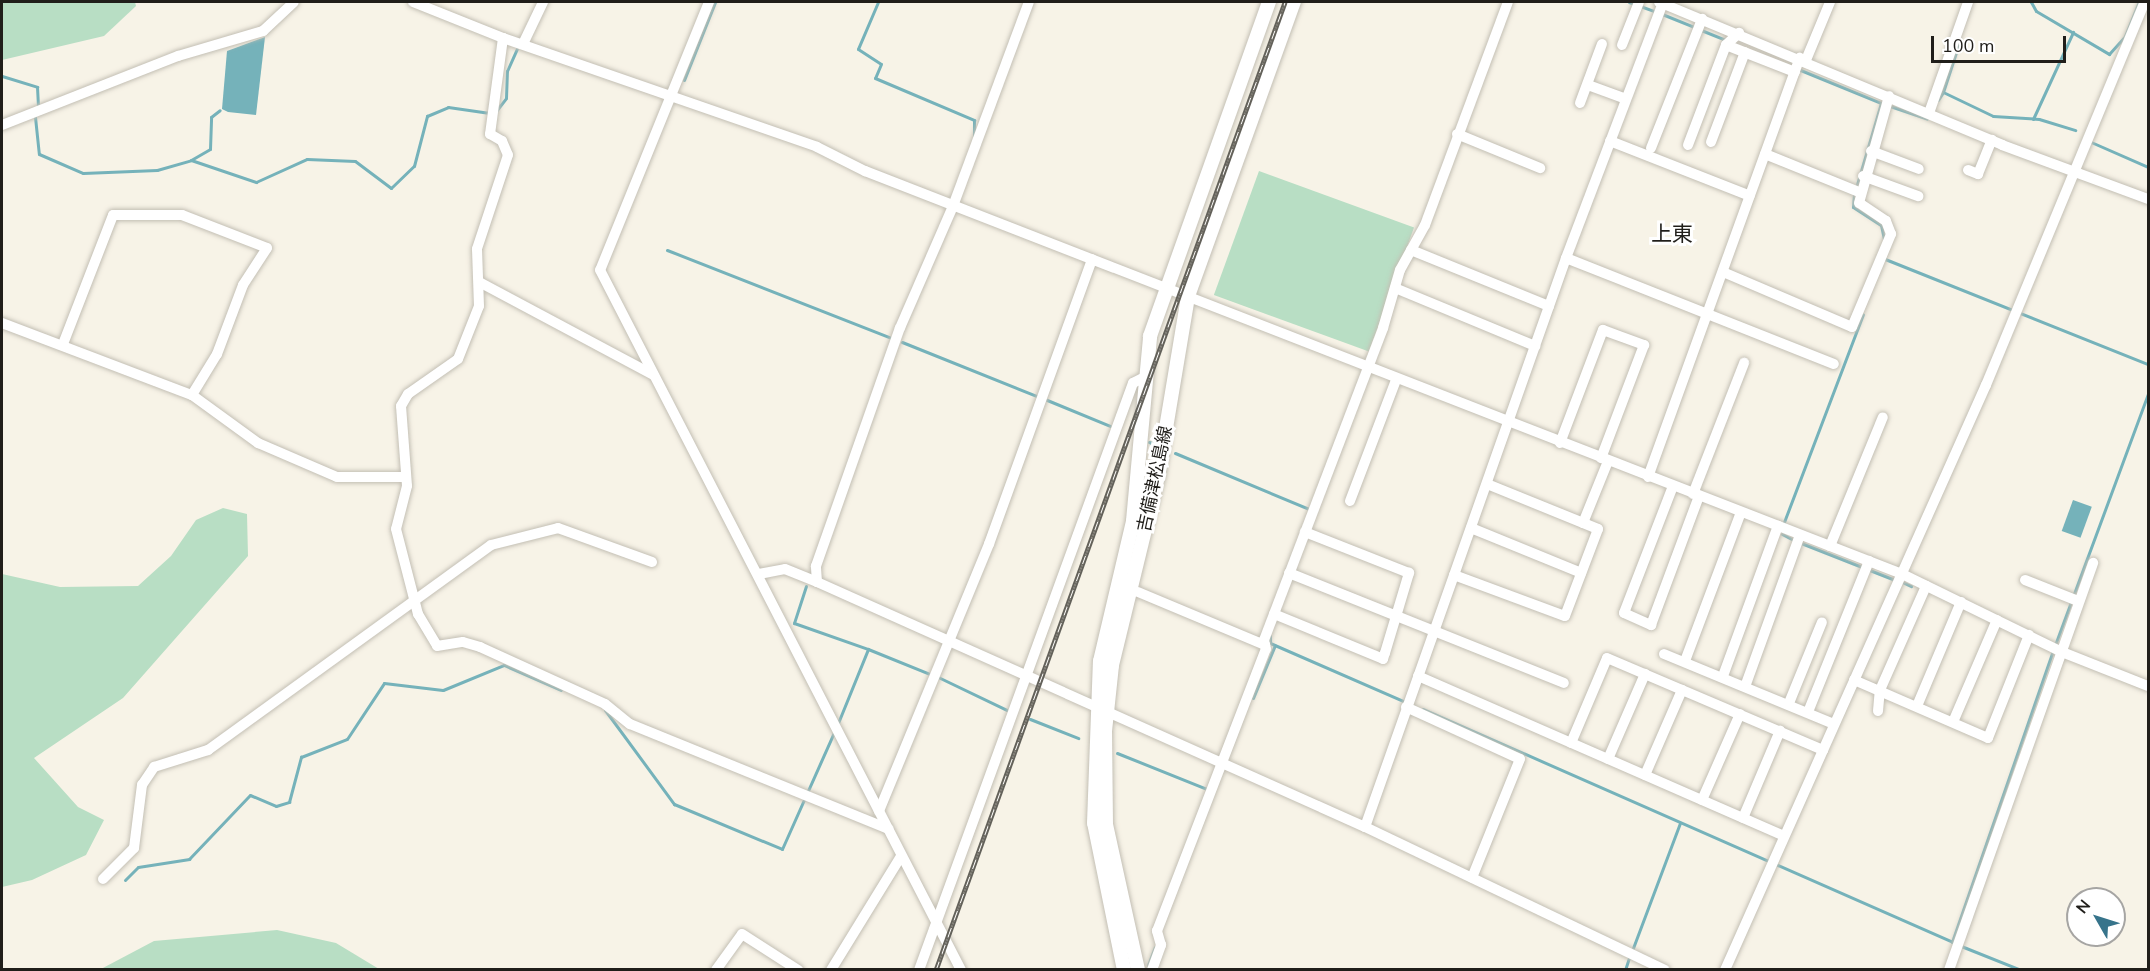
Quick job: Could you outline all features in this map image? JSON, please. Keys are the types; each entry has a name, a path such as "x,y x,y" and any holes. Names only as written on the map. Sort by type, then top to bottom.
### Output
{"main road":[{"name":"吉備津松島線","path":"1124,969 1094,823 1101,710 1133,521 1143,378 1150,336 1269,2"},
{"name":"吉備津松島線","path":"1138,969 1106,825 1101,710 1158,476 1188,297 1294,2"}],"street":[{"path":"2,125 178,56 263,31 294,2"},
{"path":"413,2 503,38 671,94 817,147 953,206 1167,287 1509,424 1778,526 1798,540 1830,546 1867,566 1926,586 2056,649 2148,686"},
{"path":"523,44 543,2"},
{"path":"709,2 600,270 961,969"},
{"path":"817,582 816,566 900,328 953,206 1029,2"},
{"path":"1152,969 1158,938 1224,764 1265,645 1370,369 1397,289 1459,135 1508,2"},
{"path":"1648,477 1799,65 1830,2"},
{"path":"1929,113 1968,2"},
{"path":"1725,969 1900,579 2016,312 2145,2"},
{"path":"1622,45 1638,4"},
{"path":"1365,827 1566,258 1660,8 1887,103 1929,113 1992,140 2148,199"},
{"path":"1651,147 1700,26"},
{"path":"503,38 490,134 502,141 508,154 477,249 481,283 479,306 458,359 404,399 404,477 407,486 396,529 412,601 437,646 463,642 480,647 605,704 630,724 888,830"},
{"path":"1732,40 1745,52 1799,65"},
{"path":"1688,145 1732,40"},
{"path":"1580,103 1602,44"},
{"path":"1711,142 1745,52"},
{"path":"1588,85 1626,99"},
{"path":"1723,272 1852,327 1883,256 1890,228 1859,203 1856,191 1887,103"},
{"path":"1459,135 1540,168"},
{"path":"1968,170 1978,174 1992,140"},
{"path":"1611,141 1750,196"},
{"path":"1871,151 1919,169"},
{"path":"1766,154 1856,191"},
{"path":"1863,176 1918,196"},
{"path":"63,344 113,215 182,215 267,248 243,285 217,354 192,395"},
{"path":"1414,251 1549,306"},
{"path":"1566,258 1709,312 1834,364"},
{"path":"879,811 950,641 1092,259"},
{"path":"481,283 653,375"},
{"path":"1397,289 1535,346"},
{"path":"2,323 63,344 192,395 258,443 337,477 404,477"},
{"path":"1560,443 1603,330 1644,345 1583,523"},
{"path":"1673,486 1624,613 1651,625 1744,363"},
{"path":"919,969 1133,383 1143,378"},
{"path":"1350,501 1396,380"},
{"path":"1830,546 1883,417"},
{"path":"1454,574 1564,616 1598,529 1487,484"},
{"path":"1685,662 1741,512"},
{"path":"1723,676 1778,526"},
{"path":"103,879 134,849 142,785 154,767 208,750 491,545 558,528 652,562"},
{"path":"1471,528 1581,573"},
{"path":"1277,615 1383,659 1409,573 1308,532"},
{"path":"1746,684 1798,540"},
{"path":"1949,969 1959,945 2056,649 2093,563"},
{"path":"1808,712 1867,566"},
{"path":"759,574 785,569 817,582 1365,827 1665,969"},
{"path":"1292,574 1564,683"},
{"path":"2025,580 2077,600"},
{"path":"1878,711 1880,690 1926,586"},
{"path":"1138,592 1265,645"},
{"path":"1917,706 1961,602"},
{"path":"1953,722 1997,620"},
{"path":"1789,703 1822,622"},
{"path":"1854,680 1988,738 2029,635"},
{"path":"1664,654 1746,684 1834,724"},
{"path":"1571,743 1607,658 1823,750"},
{"path":"1608,759 1645,674"},
{"path":"1418,676 1784,836"},
{"path":"1645,775 1682,690"},
{"path":"1408,703 1520,759 1472,878"},
{"path":"1702,800 1740,714"},
{"path":"1743,818 1780,731"},
{"path":"831,969 901,856"},
{"path":"716,969 742,934 798,969"}],"green space":[{"path":"2,2 135,2 136,6 104,36 2,60"},
{"path":"1259,171 1414,227 1369,351 1214,295"},
{"path":"223,508 247,514 248,556 123,698 34,758 78,807 104,820 86,855 32,880 2,887 2,574 60,587 138,586 171,556 196,520"},
{"path":"277,930 336,943 379,969 101,969 154,941"}],"water":[{"path":"265,37 256,115 228,112 222,109 227,51"},
{"path":"2073,500 2092,507 2081,538 2062,531"}],"waterway":[{"path":"684,80 715,2"},
{"path":"878,2 858,49 881,64 875,78 974,120 974,136"},
{"path":"1629,2 1656,12"},
{"path":"2031,2 2036,11 2109,54 2125,36 2139,2"},
{"path":"1662,14 1695,27"},
{"path":"1701,30 1728,41"},
{"path":"2033,119 2073,32"},
{"path":"1943,92 1959,43"},
{"path":"496,111 506,98 507,71 517,49"},
{"path":"1798,69 1881,103"},
{"path":"2,76 37,87 38,107"},
{"path":"1938,100 1943,92 1993,116 2039,119 2075,130"},
{"path":"1856,188 1881,103"},
{"path":"1890,106 1927,119"},
{"path":"35,117 39,154 83,173 157,170 191,160 256,182 307,159 355,161 391,188 414,166 427,116 448,107 490,113"},
{"path":"191,160 210,149 211,117 220,110"},
{"path":"2091,142 2148,167"},
{"path":"1854,194 1853,207 1881,225 1884,239"},
{"path":"667,250 894,339"},
{"path":"1885,259 2148,364"},
{"path":"1784,522 1863,314"},
{"path":"902,342 1039,397"},
{"path":"2055,645 2148,393"},
{"path":"1047,400 1110,426"},
{"path":"1149,442 1157,445"},
{"path":"1175,453 1309,509"},
{"path":"1782,534 1795,541"},
{"path":"1801,543 1895,580"},
{"path":"1902,582 1911,586"},
{"path":"806,586 794,623 868,649"},
{"path":"1270,636 1270,643 1406,702"},
{"path":"1253,698 1275,645"},
{"path":"838,723 868,649 932,675"},
{"path":"1952,942 2053,651"},
{"path":"125,880 138,867 189,859 250,795 276,806 289,802 301,757 347,739 384,683 443,690 504,665 561,690"},
{"path":"938,677 1007,710"},
{"path":"1423,709 1955,943"},
{"path":"605,710 674,804 782,849 834,732"},
{"path":"1030,719 1078,738"},
{"path":"1117,753 1207,789"},
{"path":"1633,948 1680,823"},
{"path":"1961,946 2021,970"},
{"path":"1148,965 1155,947"},
{"path":"1625,970 1629,958"}],"railway":[{"path":"936,970 1285,2"}],"district":[{"name":"上東","path":"1672,234"}]}
